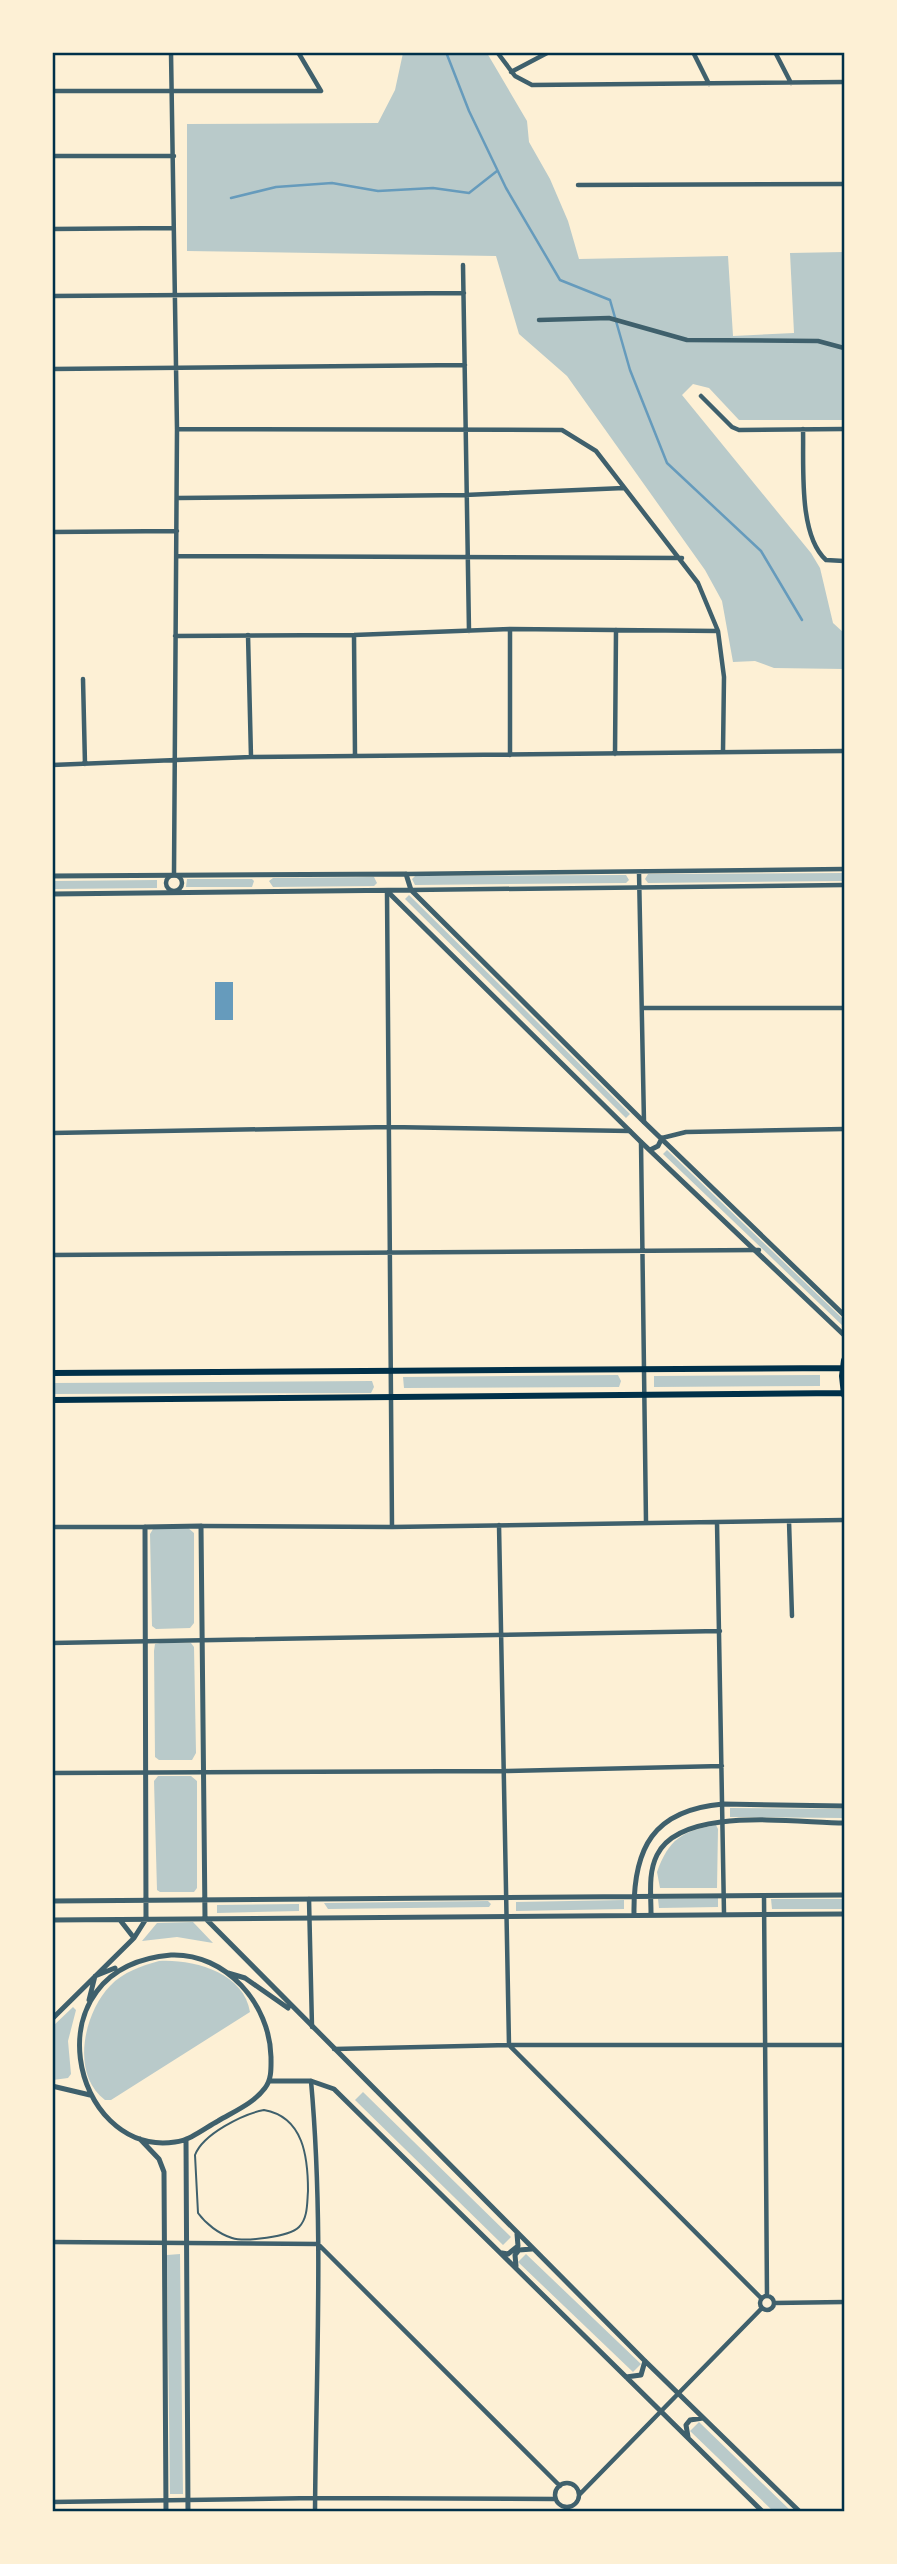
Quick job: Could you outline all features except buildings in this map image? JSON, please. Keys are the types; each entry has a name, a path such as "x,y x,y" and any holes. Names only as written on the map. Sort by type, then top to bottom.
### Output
{"main road":[{"path":"52,1400 844,1394 842,1368 845,1360"},
{"path":"52,1373 842,1368"}],"street":[{"path":"171,52 178,498 173,762 174,874 181,884 174,892"},
{"path":"52,91 321,91 298,52"},
{"path":"497,52 511,72 533,85 845,82"},
{"path":"511,72 549,52"},
{"path":"693,52 709,84"},
{"path":"775,52 791,83"},
{"path":"52,156 174,156"},
{"path":"578,185 845,184"},
{"path":"52,229 173,228"},
{"path":"463,265 469,631"},
{"path":"52,296 464,293"},
{"path":"539,320 609,318 687,340 818,341 845,348"},
{"path":"52,369 465,365"},
{"path":"701,396 732,427 739,430 845,429"},
{"path":"177,429 562,430 596,451 682,558 715,617 724,677 723,751"},
{"path":"803,429 807,517 816,547 826,561 845,561"},
{"path":"178,498 465,495 625,488"},
{"path":"52,532 177,531"},
{"path":"177,556 682,558"},
{"path":"175,636 354,635 510,629 718,631"},
{"path":"510,629 510,755"},
{"path":"615,754 616,630"},
{"path":"248,635 251,757"},
{"path":"354,635 355,756"},
{"path":"83,679 85,764"},
{"path":"52,765 251,757 845,751"},
{"path":"52,876 845,869"},
{"path":"639,872 644,1122"},
{"path":"174,874 167,881 174,892"},
{"path":"385,874 393,1371 392,1527"},
{"path":"406,874 411,890 644,1122 845,1315"},
{"path":"263,875 263,892"},
{"path":"52,894 845,885"},
{"path":"387,891 649,1150 759,1250 845,1335"},
{"path":"643,1008 845,1008"},
{"path":"631,1131 634,1125 644,1122"},
{"path":"52,1133 389,1127 631,1131"},
{"path":"649,1150 657,1146 662,1138 686,1132 845,1129"},
{"path":"641,1142 646,1522"},
{"path":"52,1255 759,1250"},
{"path":"52,1527 392,1527 845,1520"},
{"path":"789,1521 792,1616"},
{"path":"717,1522 724,1913"},
{"path":"499,1525 509,1916 509,2045 764,2297 774,2302 845,2302"},
{"path":"201,1526 205,1919 532,2249 800,2511"},
{"path":"52,2019 55,2012 134,1938 146,1919 145,1527"},
{"path":"52,1643 720,1631"},
{"path":"52,1773 505,1771 722,1766"},
{"path":"634,1914 637,1861 653,1835 681,1814 706,1805 723,1804 845,1805"},
{"path":"651,1913 653,1866 657,1853 670,1838 691,1825 723,1821 845,1824"},
{"path":"52,1901 845,1895"},
{"path":"575,2511 579,2495 762,2308 764,1896"},
{"path":"309,1897 312,2028"},
{"path":"52,1920 651,1913 845,1914"},
{"path":"120,1920 134,1938"},
{"path":"95,1976 125,1964 178,1954 203,1959 228,1973 244,1978 302,2018"},
{"path":"87,2009 104,1980 125,1964"},
{"path":"137,2137 154,2141 186,2139 250,2102 269,2081 271,2052 265,2022 248,1993 228,1973"},
{"path":"95,1976 79,2051 81,2070 90,2095 104,2113 137,2137 159,2159 164,2172 166,2511"},
{"path":"333,2049 509,2045 845,2045"},
{"path":"269,2081 311,2081 334,2089 349,2102 763,2511"},
{"path":"311,2081 316,2133 318,2244 315,2511"},
{"path":"52,2086 90,2095"},
{"path":"52,2092 65,2088"},
{"path":"186,2139 188,2511"},
{"path":"502,2253 513,2252 517,2246 517,2234"},
{"path":"52,2242 187,2246 318,2244 560,2486 573,2486 579,2495"},
{"path":"517,2268 515,2255 526,2248 532,2249"},
{"path":"762,2308 769,2310 774,2302"},
{"path":"626,2376 641,2375 645,2361"},
{"path":"689,2438 686,2432 690,2420 703,2418"},
{"path":"556,2499 560,2486"},
{"path":"52,2502 315,2498 556,2499 566,2507 575,2504"}],"lane":[{"path":"264,2110 282,2118 297,2133 306,2149 308,2170 307,2208 300,2227 280,2236 234,2239 203,2220 196,2204 195,2155 205,2140 220,2131 264,2110"}],"shaded area":[{"path":"403,53 487,53 527,121 529,142 550,179 568,221 579,259 728,256 733,336 794,333 790,253 844,252 844,420 739,420 709,388 693,384 682,395 811,553 820,568 833,623 844,633 844,669 774,668 755,661 733,662 722,601 705,570 567,376 519,334 496,256 187,251 187,124 378,123 395,90"},
{"path":"844,873 844,881 648,883 645,879 648,874"},
{"path":"626,875 629,880 626,883 415,885 412,879 415,876"},
{"path":"374,877 377,883 374,886 273,887 269,881 273,878"},
{"path":"187,879 254,881 252,887 186,887"},
{"path":"157,880 157,888 53,889 53,881"},
{"path":"409,895 630,1114 626,1118 405,899"},
{"path":"667,1150 844,1320 844,1327 663,1154"},
{"path":"618,1375 621,1381 619,1387 404,1388 403,1377"},
{"path":"820,1375 820,1386 654,1387 654,1376"},
{"path":"372,1381 374,1387 371,1393 52,1394 53,1383"},
{"path":"187,1527 194,1533 194,1623 190,1628 156,1629 152,1626 150,1534 153,1529"},
{"path":"191,1643 194,1647 196,1753 192,1760 159,1760 155,1757 154,1651 155,1644"},
{"path":"158,1776 191,1776 197,1781 197,1888 194,1892 157,1890 154,1781"},
{"path":"730,1808 844,1809 844,1818 730,1817"},
{"path":"716,1825 717,1888 660,1888 657,1872 672,1844 694,1830"},
{"path":"718,1898 718,1907 659,1908 658,1899"},
{"path":"771,1899 844,1899 844,1909 772,1909"},
{"path":"624,1900 624,1909 516,1911 516,1902"},
{"path":"488,1901 491,1904 489,1907 328,1909 324,1903"},
{"path":"299,1904 299,1911 217,1913 217,1905"},
{"path":"193,1922 213,1943 177,1937 142,1941 157,1923"},
{"path":"159,1961 186,1963 215,1971 238,1987 246,1998 250,2012 111,2100 105,2100 94,2089 84,2060 88,2027 93,2012 115,1981 133,1970"},
{"path":"73,2007 76,2010 68,2041 71,2074 68,2078 53,2080 53,2026"},
{"path":"363,2092 511,2237 503,2245 355,2100"},
{"path":"180,2254 183,2494 170,2494 167,2255"},
{"path":"526,2254 641,2364 633,2372 518,2262"},
{"path":"699,2422 791,2511 773,2511 690,2431"}],"water":[{"path":"215,982 233,982 233,1020 215,1020"}],"waterway":[{"path":"446,52 469,111 506,188 560,280 610,300 630,370 667,463 761,551 802,620"},
{"path":"231,198 276,187 332,183 378,191 433,188 469,193 497,171"}]}
